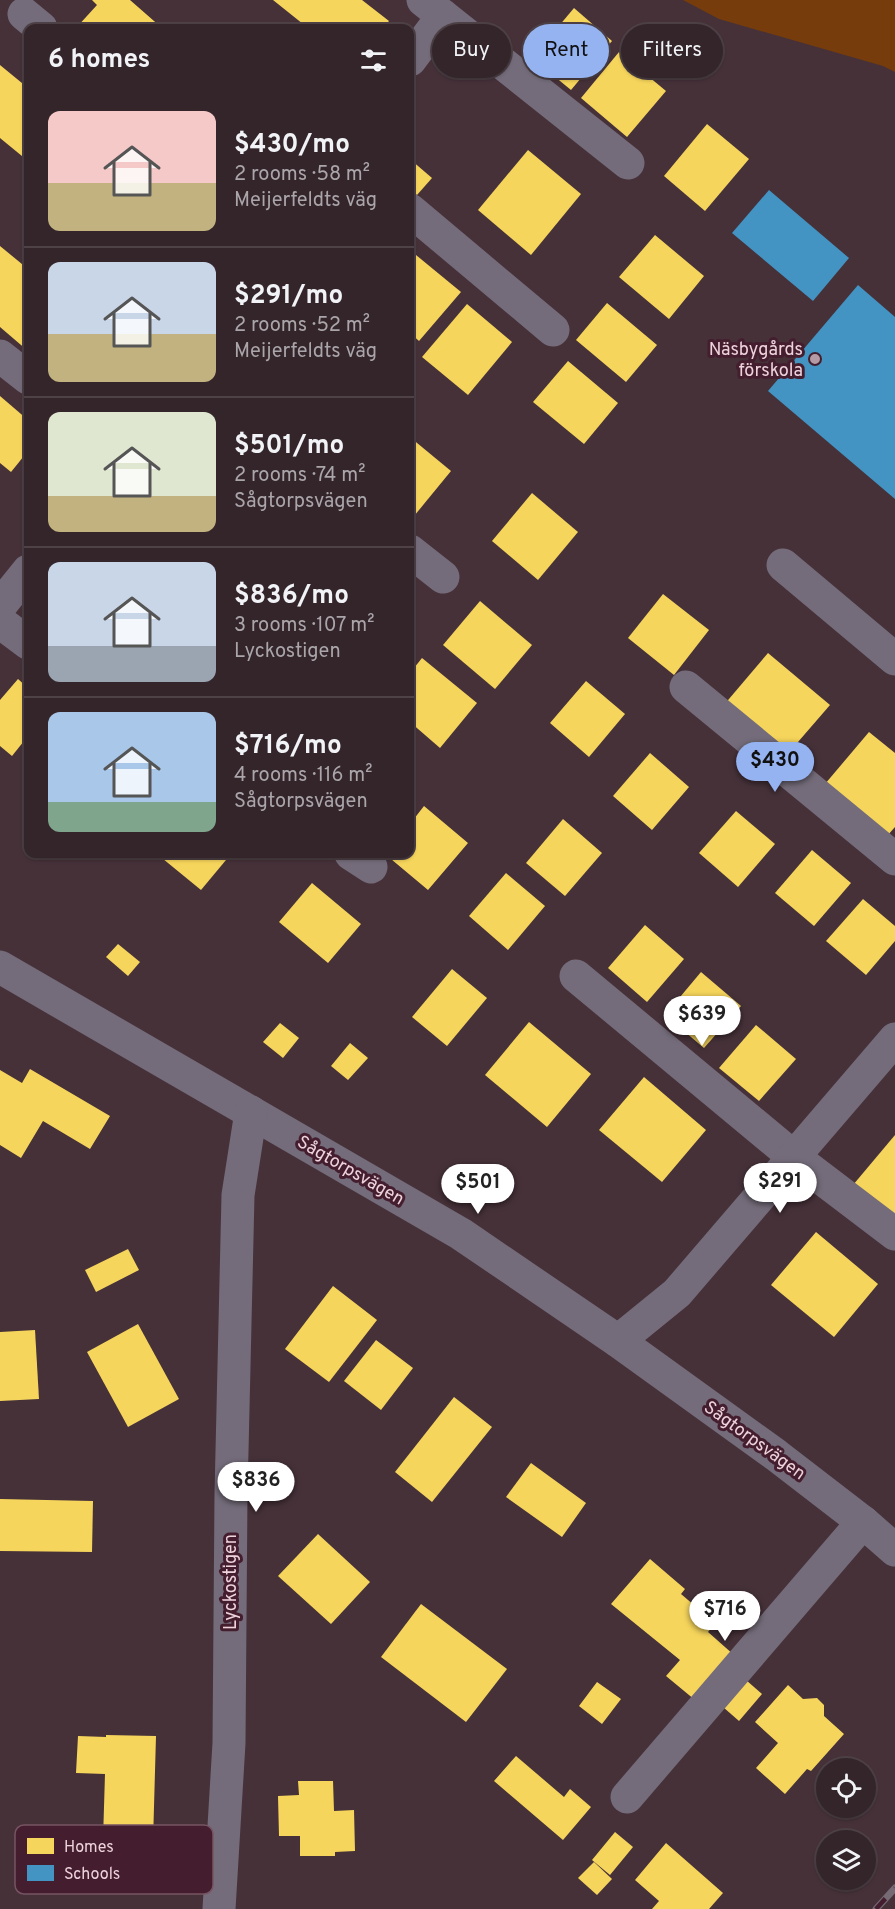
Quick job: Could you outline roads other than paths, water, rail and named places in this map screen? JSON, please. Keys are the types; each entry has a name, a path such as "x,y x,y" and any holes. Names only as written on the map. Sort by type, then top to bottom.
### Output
{"street":[{"path":"414,51 433,8 628,164"},
{"path":"414,213 553,330"},
{"path":"0,356 24,375"},
{"path":"414,554 443,577"},
{"path":"783,565 895,659"},
{"path":"0,606 24,576"},
{"path":"0,622 24,640"},
{"path":"686,687 895,859"},
{"name":"Sågtorpsvägen","path":"0,967 461,1234 618,1341 776,1455 863,1522 895,1550"},
{"path":"576,976 795,1158 895,1234"},
{"path":"618,1341 677,1293 895,1039"},
{"name":"Lyckostigen","path":"219,1909 229,1743 231,1483 238,1196 251,1112"},
{"path":"627,1797 863,1522"}],"railway":[{"path":"876,1909 895,1888"}],"place":[{"name":"Näsbygårds förskola","path":"815,359"}]}
